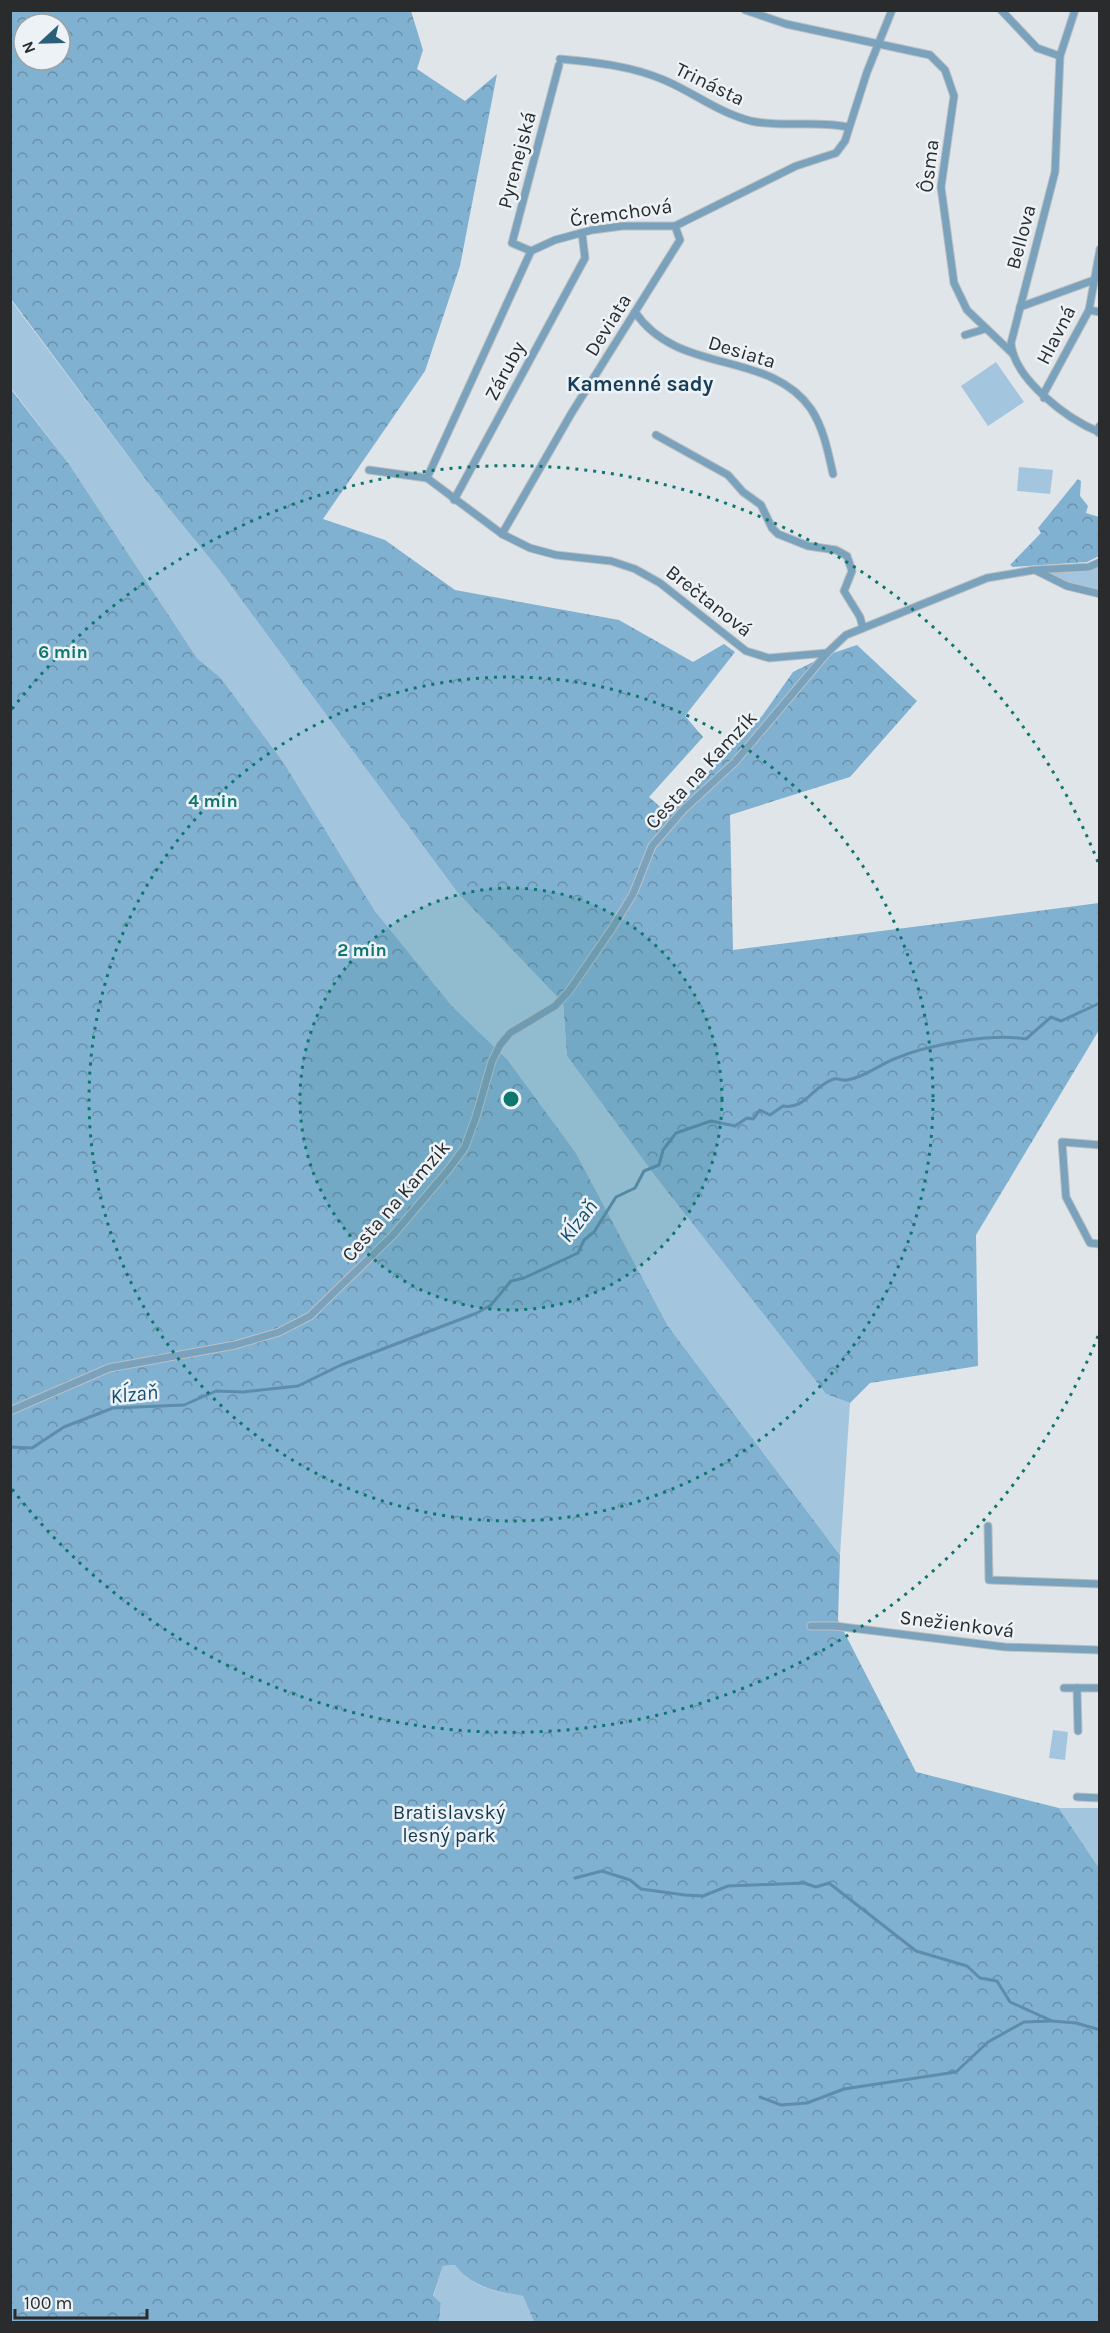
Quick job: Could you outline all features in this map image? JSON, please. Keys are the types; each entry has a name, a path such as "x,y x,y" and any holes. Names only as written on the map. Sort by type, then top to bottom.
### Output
{"street":[{"name":"Ôsma","path":"745,10 786,24 930,55 937,60 952,84 954,110 941,202 954,283 961,301 982,326 1013,354"},
{"name":"Čremchová","path":"531,252 582,233 623,226 675,226 796,166 836,153 845,141 848,127 892,10"},
{"path":"1001,10 1037,48 1060,56"},
{"name":"Bellova","path":"1013,354 1012,337 1055,172 1060,56 1075,10"},
{"name":"Trinásta","path":"559,62 610,66 662,79 718,108 753,121 820,123 848,127"},
{"name":"Pyrenejská","path":"531,252 512,243 559,62"},
{"name":"Deviata","path":"502,534 635,312 681,240 675,226"},
{"name":"Záruby","path":"454,500 585,258 582,233"},
{"name":"Hlavná","path":"1044,398 1044,393 1089,310 1100,249"},
{"path":"369,470 427,478 531,252"},
{"path":"1020,307 1094,280"},
{"path":"1089,310 1100,312"},
{"name":"Desiata","path":"635,312 651,332 669,345 778,380 795,392 818,422 834,474"},
{"path":"965,335 982,326"},
{"path":"1013,354 1044,398 1086,427 1099,433 1100,427"},
{"path":"656,435 728,475 743,492 761,505 772,528 778,534 808,546 836,550 847,556 852,572 844,591 863,628"},
{"name":"Brečtanová","path":"427,478 502,534 543,552 611,561 635,569 660,583 746,651 769,658 827,653"},
{"path":"827,653 846,635 888,616 930,603 987,578 1035,570 1089,567 1100,562"},
{"path":"1035,570 1067,586 1100,594"},
{"name":"Cesta na Kamzík","path":"10,1411 109,1368 235,1346 279,1332 310,1316 332,1297 393,1235 465,1147 492,1061 500,1045 510,1033 555,1006 569,991 633,894 652,846 683,810 735,762 827,653"},
{"path":"1100,1145 1062,1142 1066,1197 1090,1243 1100,1244"},
{"path":"988,1526 989,1580 1100,1584"},
{"name":"Snežienková","path":"811,1626 835,1626 1005,1647 1100,1650"},
{"path":"1064,1688 1100,1688"},
{"path":"1077,1688 1078,1731"},
{"path":"1077,1797 1100,1798"}],"shaded area":[{"path":"10,299 149,484 220,571 457,892 563,1003 567,1056 655,1176 826,1394 850,1403 840,1555 668,1326 576,1153 507,1059 452,1006 375,911 284,763 221,678 197,658 69,464 11,388"},
{"path":"996,362 1024,402 988,426 961,386"},
{"path":"1019,467 1053,470 1050,494 1017,491"},
{"path":"1099,566 1099,591 1082,588 1044,573 1077,572"},
{"path":"1053,1730 1068,1732 1065,1760 1049,1758"},
{"path":"1059,1808 1099,1808 1099,1868"},
{"path":"456,2265 470,2279 485,2288 523,2296 534,2322 439,2322 441,2303 433,2297 443,2266"}],"green space":[{"path":"10,11 411,11 423,50 417,69 465,101 497,74 460,266 425,371 323,519 385,540 455,590 619,620 693,662 724,644 735,652 685,716 703,737 649,797 668,814 762,716 793,672 827,655 857,645 917,701 850,777 730,815 733,950 1099,903 1099,1030 976,1235 978,1366 870,1383 850,1403 826,1394 655,1176 567,1056 563,1003 457,892 220,571 149,484 11,299"},
{"name":"Bratislavský lesný park","path":"10,388 69,464 197,658 221,678 284,763 375,911 452,1006 507,1059 576,1153 668,1326 840,1555 838,1620 916,1772 1059,1808 1099,1868 1099,2322 534,2322 523,2296 477,2284 455,2265 443,2266 433,2296 441,2303 439,2322 11,2322"},
{"path":"1078,479 1081,481 1080,496 1088,506 1086,513 1099,517 1099,556 1087,562 1013,567 1010,565 1041,533 1038,528"}],"waterway":[{"name":"Kĺzaň","path":"10,1447 32,1448 64,1427 113,1408 184,1405 216,1391 243,1392 298,1386 341,1365 477,1313 491,1305 511,1281 524,1278 578,1253 584,1240 594,1232 616,1197 635,1188 644,1171 659,1165 663,1150 676,1133 711,1121 735,1126 747,1118 753,1119 760,1110 770,1115 783,1106 791,1106 804,1101 827,1082 836,1079 853,1079 894,1059 923,1049 977,1039 1026,1039 1051,1017 1061,1021 1100,1003"},
{"path":"575,1878 602,1871 630,1880 641,1889 703,1896 728,1886 804,1883 816,1887 829,1883 916,1951 967,1966 980,1978 997,1981 1010,2002 1052,2021 1076,2023 1100,2030"},
{"path":"760,2097 781,2105 807,2103 844,2089 956,2072 988,2042 1024,2022 1051,2021"}],"district":[{"name":"Kamenné sady","path":"640,384"}]}
